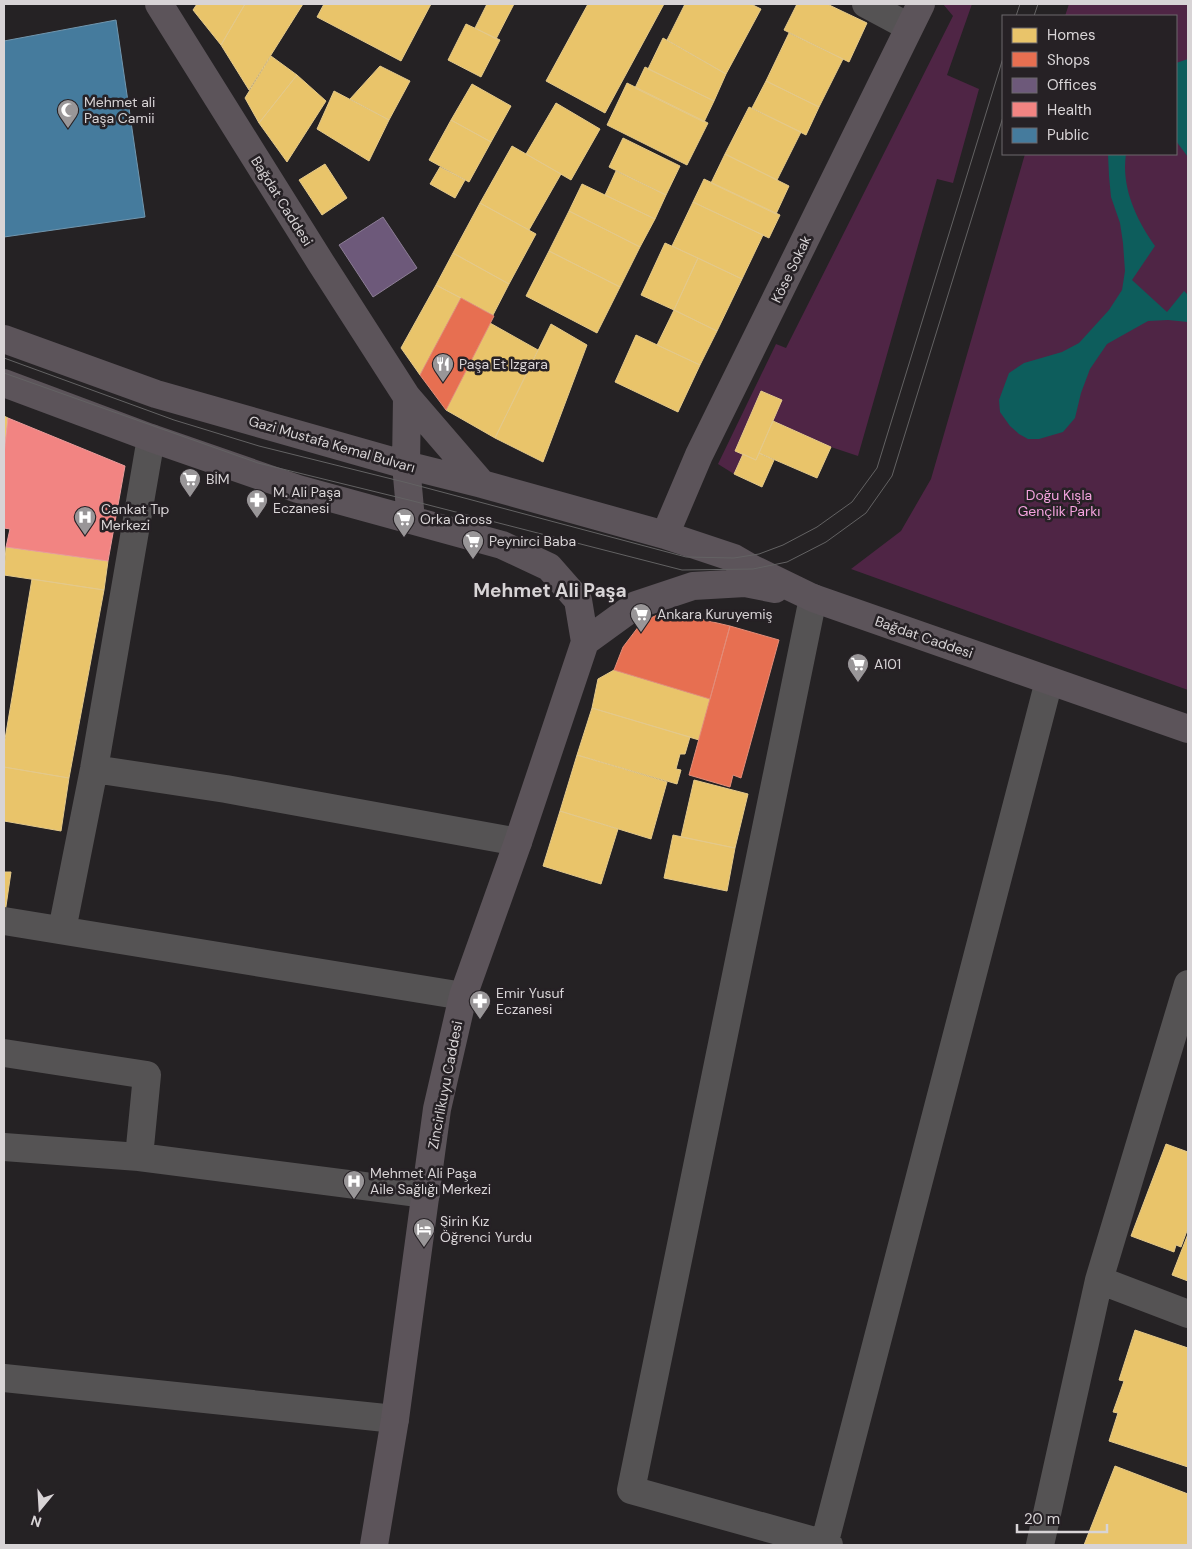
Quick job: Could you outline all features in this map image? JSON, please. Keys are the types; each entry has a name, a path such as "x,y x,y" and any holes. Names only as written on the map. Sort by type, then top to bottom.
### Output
{"main road":[{"name":"Bağdat Caddesi","path":"159,4 320,263 407,397 482,484"},
{"name":"Köse Sokak","path":"664,535 699,455 915,15"},
{"name":"Gazi Mustafa Kemal Bulvarı","path":"4,339 156,394 406,465 482,484 664,535"},
{"path":"4,384 298,489 411,520 406,465 407,397"},
{"name":"Zincirlikuyu Caddesi","path":"374,1545 395,1419 437,1109 463,996 518,842 585,642 578,600 549,567 502,545 411,520"},
{"name":"Bağdat Caddesi","path":"664,535 734,558 753,570 813,598 1188,729"},
{"path":"585,642 636,605 693,586 745,583 813,598"}],"street":[{"path":"866,4 915,15"},
{"path":"62,930 94,769 151,438"},
{"path":"813,598 631,1490 826,1545 1049,681"},
{"path":"94,769 226,789 518,842"},
{"path":"4,921 463,996"},
{"path":"1040,1545 1099,1280 1188,984"},
{"path":"4,1053 147,1075 139,1157"},
{"path":"4,1147 139,1157 426,1194"},
{"path":"1099,1280 1188,1314"},
{"path":"4,1378 395,1419"}],"green space":[{"path":"943,4 972,4 947,75 979,89 953,183 937,179 858,456 831,447 773,421 735,451 743,454 734,474 718,464 776,344 786,348 953,16"},
{"name":"Doğu Kışla Gençlik Parkı","path":"1069,4 1188,4 1188,690 851,569 901,531 931,479 1025,155 1177,155 1177,15 1065,15"}],"water":[{"path":"1188,59 1188,157 1177,142 1177,63"},
{"path":"1108,155 1126,155 1125,166 1128,190 1136,214 1155,246 1132,280 1167,312 1184,291 1188,295 1188,322 1148,321 1107,344 1090,369 1081,393 1075,418 1063,432 1039,439 1028,439 1010,426 1000,412 999,400 1009,373 1024,363 1062,352 1079,343 1109,310 1122,290 1125,271 1123,243 1120,223 1111,197"}],"building: Homes":[{"path":"197,4 245,4 221,45 193,10"},
{"path":"245,4 303,4 249,90 221,45"},
{"path":"324,4 431,4 401,61 317,17"},
{"path":"487,4 514,4 496,39 475,28"},
{"path":"588,4 664,4 605,113 546,81"},
{"path":"685,4 751,4 761,9 726,74 667,40"},
{"path":"797,4 827,4 867,23 849,62 784,30"},
{"path":"466,24 500,40 481,77 448,60"},
{"path":"789,33 843,59 819,107 766,81"},
{"path":"663,38 726,74 714,101 648,69"},
{"path":"271,56 297,75 259,123 245,98"},
{"path":"380,66 410,81 389,120 350,99"},
{"path":"645,67 714,101 704,122 635,88"},
{"path":"297,75 326,101 287,162 259,123"},
{"path":"766,81 819,107 806,135 752,108"},
{"path":"627,83 708,123 687,165 607,125"},
{"path":"472,84 511,106 491,142 451,120"},
{"path":"334,91 389,120 369,161 317,129"},
{"path":"556,103 600,129 571,180 526,154"},
{"path":"749,107 801,132 777,180 725,154"},
{"path":"451,120 491,142 469,182 429,160"},
{"path":"623,138 680,166 666,195 609,167"},
{"path":"512,146 561,174 529,230 480,203"},
{"path":"725,154 789,186 776,214 711,183"},
{"path":"325,164 347,198 322,215 299,180"},
{"path":"440,167 465,180 455,198 430,184"},
{"path":"616,171 666,195 655,219 605,195"},
{"path":"704,179 780,215 769,238 693,202"},
{"path":"582,184 655,219 640,247 569,211"},
{"path":"693,202 763,235 742,279 672,246"},
{"path":"480,203 536,234 509,284 453,253"},
{"path":"569,211 640,247 620,287 549,251"},
{"path":"665,243 698,258 674,310 641,295"},
{"path":"549,251 620,287 597,333 526,296"},
{"path":"453,253 509,284 493,315 436,285"},
{"path":"698,258 742,279 717,331 674,310"},
{"path":"436,285 461,298 420,375 401,348"},
{"path":"674,310 717,331 700,365 657,345"},
{"path":"490,323 538,350 495,438 446,410"},
{"path":"551,324 587,345 543,462 495,438"},
{"path":"636,335 700,365 678,412 615,382"},
{"path":"761,391 782,400 756,460 735,451"},
{"path":"4,416 8,418 4,454"},
{"path":"773,421 831,447 817,478 759,453"},
{"path":"759,453 774,460 762,487 734,474 743,454 756,460"},
{"path":"6,547 108,561 104,590 4,575"},
{"path":"32,579 104,590 69,778 4,767 4,745"},
{"path":"614,670 710,699 699,740 592,708 598,679"},
{"path":"592,708 690,737 685,754 680,754 676,769 681,770 677,784 577,755"},
{"path":"577,755 667,782 651,839 560,811"},
{"path":"4,767 69,778 61,831 4,821"},
{"path":"694,780 748,794 735,848 681,837"},
{"path":"560,811 618,829 601,884 543,866"},
{"path":"673,835 735,848 727,891 664,878"},
{"path":"4,872 11,872 5,913 4,913"},
{"path":"1166,1144 1188,1152 1188,1228 1181,1247 1176,1245 1174,1252 1131,1236"},
{"path":"1188,1234 1188,1281 1172,1275"},
{"path":"1135,1330 1188,1348 1188,1467 1109,1441 1118,1413 1113,1412 1124,1381 1119,1380"},
{"path":"1115,1466 1188,1494 1188,1545 1084,1545"}],"building: Shops":[{"path":"461,298 494,316 446,410 420,375"},
{"path":"666,611 730,626 710,699 614,670 623,647 642,622"},
{"path":"730,626 779,640 741,778 733,775 730,787 689,775"}],"building: Offices":[{"path":"383,217 417,268 373,297 339,245"}],"building: Health":[{"path":"8,418 125,466 108,561 6,547 10,529 4,528 4,454"}],"building: Public":[{"name":"Mehmet ali Paşa Camii","path":"116,20 145,217 4,237 4,41"}],"tram line":[{"path":"1016,15 1020,4"},
{"path":"1034,15 1038,4"},
{"path":"4,358 174,420 259,446 408,483 686,557 734,558 759,554 783,545 817,527 852,502 877,468 1002,61"},
{"path":"4,373 258,463 682,570 753,569 787,562 826,542 866,513 892,476 1002,120"}],"place":[{"name":"Mehmet ali Paşa Camii","path":"68,129"},
{"name":"Paşa Et Izgara","path":"443,383"},
{"name":"BİM","path":"190,498"},
{"name":"M. Ali Paşa Eczanesi","path":"257,519"},
{"name":"Cankat Tıp Merkezi","path":"85,536"},
{"name":"Orka Gross","path":"404,538"},
{"name":"Peynirci Baba","path":"473,560"},
{"name":"Ankara Kuruyemiş","path":"641,633"},
{"name":"A101","path":"858,683"},
{"name":"Emir Yusuf Eczanesi","path":"480,1020"},
{"name":"Mehmet Ali Paşa Aile Sağlığı Merkezi","path":"354,1200"},
{"name":"Şirin Kız Öğrenci Yurdu","path":"424,1248"}],"district":[{"name":"Mehmet Ali Paşa","path":"550,590"}]}
